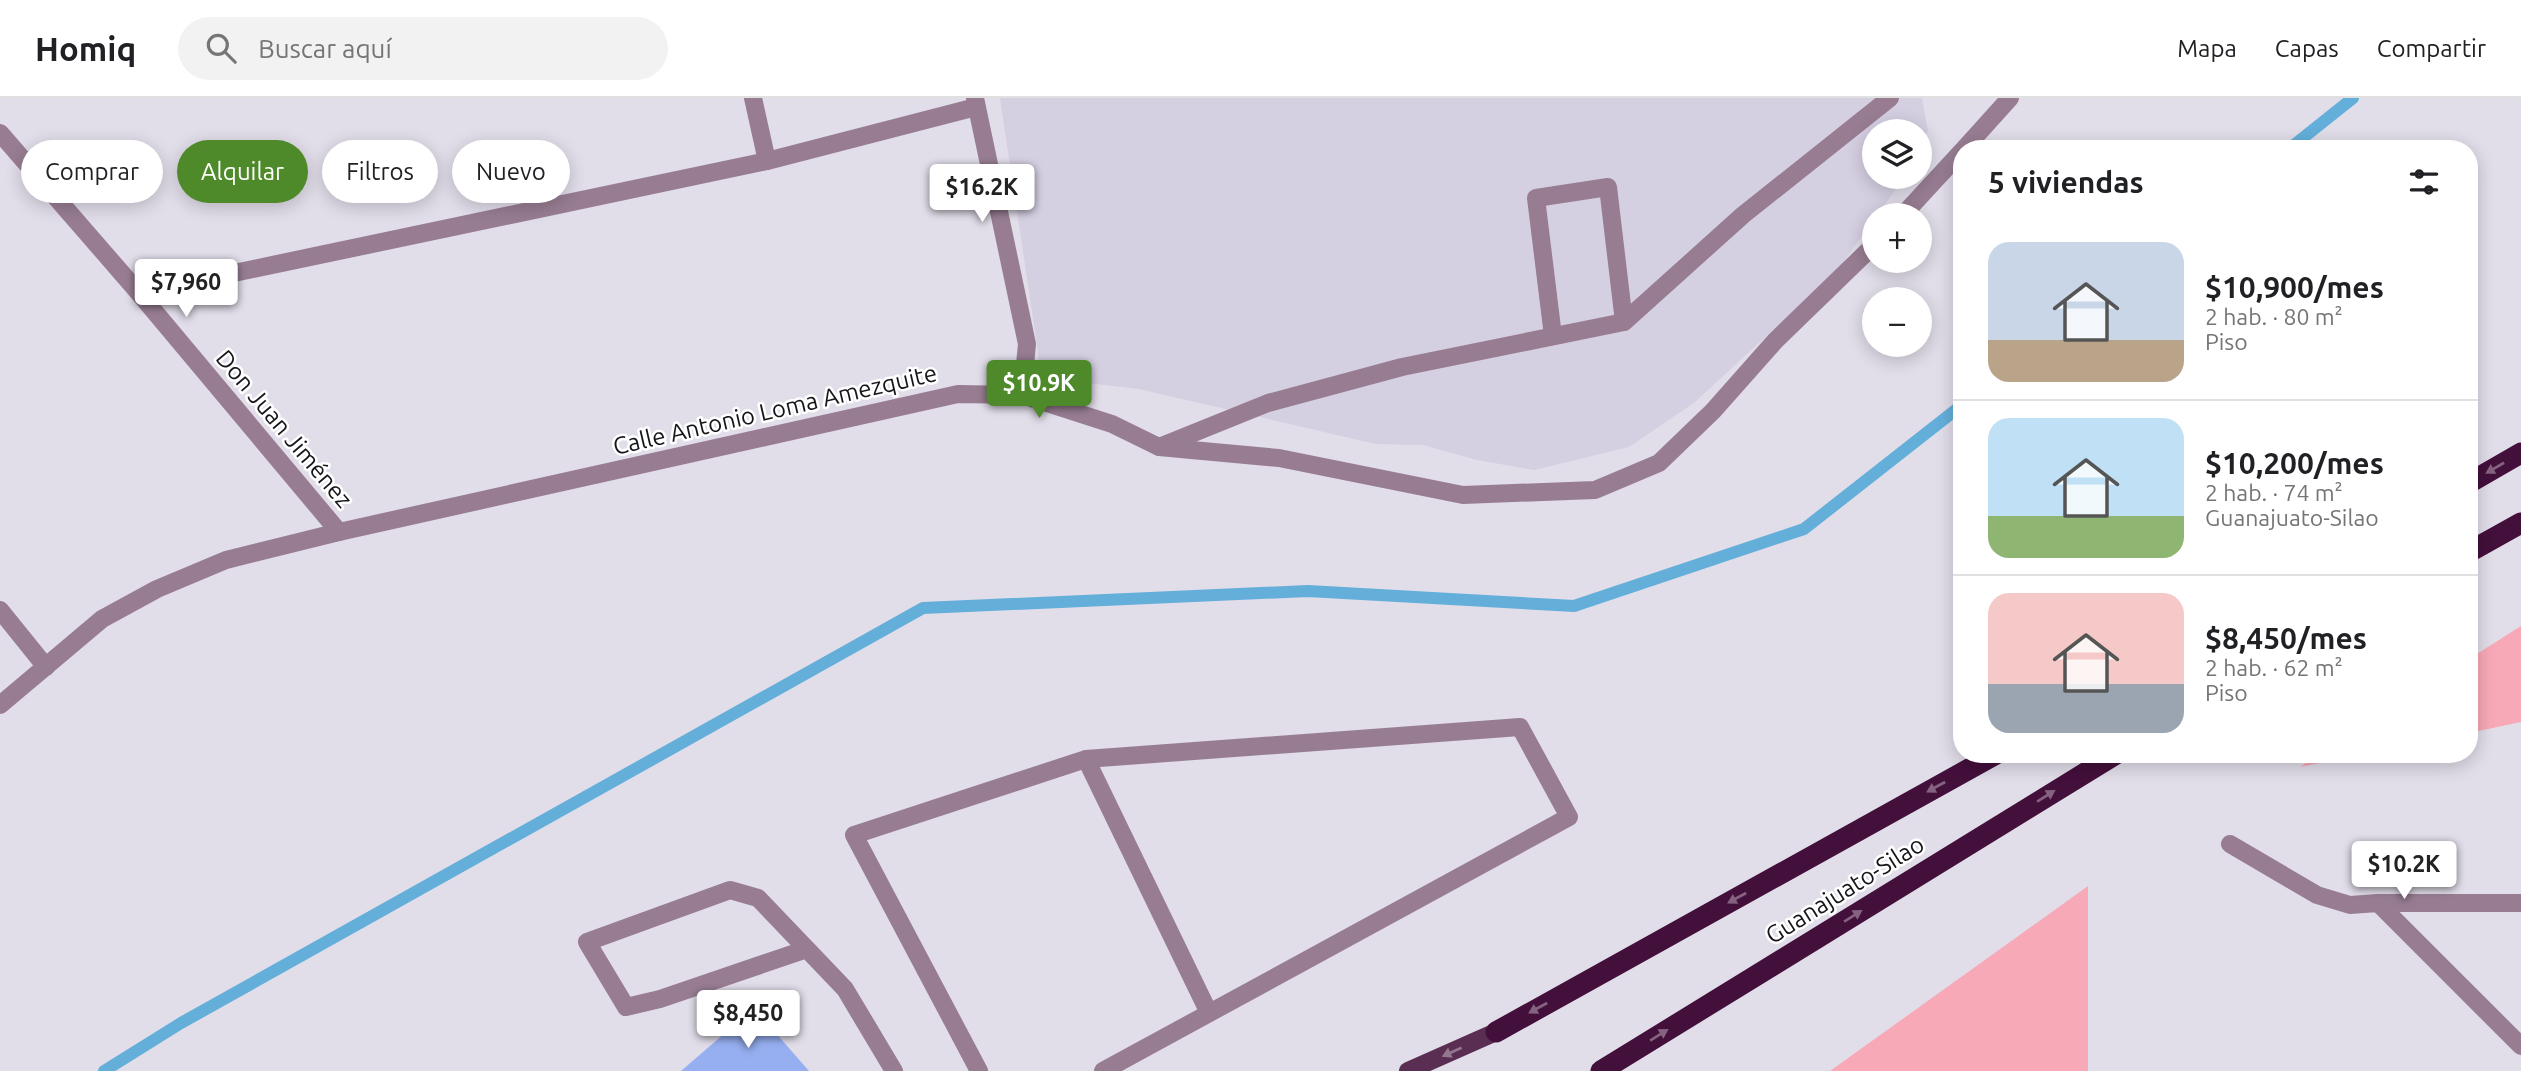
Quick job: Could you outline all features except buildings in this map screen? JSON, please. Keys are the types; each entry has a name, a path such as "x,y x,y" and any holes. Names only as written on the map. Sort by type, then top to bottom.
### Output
{"highway":[{"path":"2478,478 2521,453"},
{"path":"2478,547 2521,523"},
{"name":"Guanajuato-Silao","path":"1496,1032 1980,763"},
{"name":"Guanajuato-Silao","path":"1601,1071 2101,763"}],"main road":[{"path":"1408,1071 1496,1032"}],"street":[{"path":"753,98 767,161"},
{"path":"1159,447 1268,403 1402,367 1624,322 1743,215 1890,98"},
{"path":"1972,140 2010,98"},
{"path":"139,293 767,161 976,102 1027,344 1022,395"},
{"name":"Don Juan Jiménez","path":"0,134 139,293 339,532"},
{"path":"1914,203 1953,161"},
{"path":"1553,336 1536,198 1608,187 1624,322"},
{"name":"Calle Antonio Loma Amezquite","path":"0,705 103,619 157,589 226,560 339,532 958,394 1022,395 1112,424 1159,447 1279,458 1463,495 1595,490 1659,464 1713,411 1775,341 1862,257"},
{"path":"0,610 46,667"},
{"path":"979,1071 854,835 1086,759 1520,727 1569,817 1103,1071"},
{"path":"1086,759 1209,1013"},
{"path":"2230,844 2317,895 2350,905 2521,903"},
{"path":"807,949 660,999 626,1007 587,942 730,890 758,898 807,949 845,989 894,1071"},
{"path":"2378,903 2521,1046"}],"shaded area":[{"path":"1000,98 1922,98 1926,119 1862,119 1862,189 1896,189 1886,203 1862,203 1862,236 1838,270 1695,402 1629,447 1534,470 1477,460 1423,445 1376,444 1139,389 1042,378"},
{"path":"2521,626 2521,722 2478,731 2478,653"},
{"path":"2088,886 2088,1071 1830,1071"}],"waterway":[{"path":"2300,140 2353,98"},
{"path":"104,1071 181,1023 923,608 1308,591 1574,606 1804,529 1953,412"}]}
